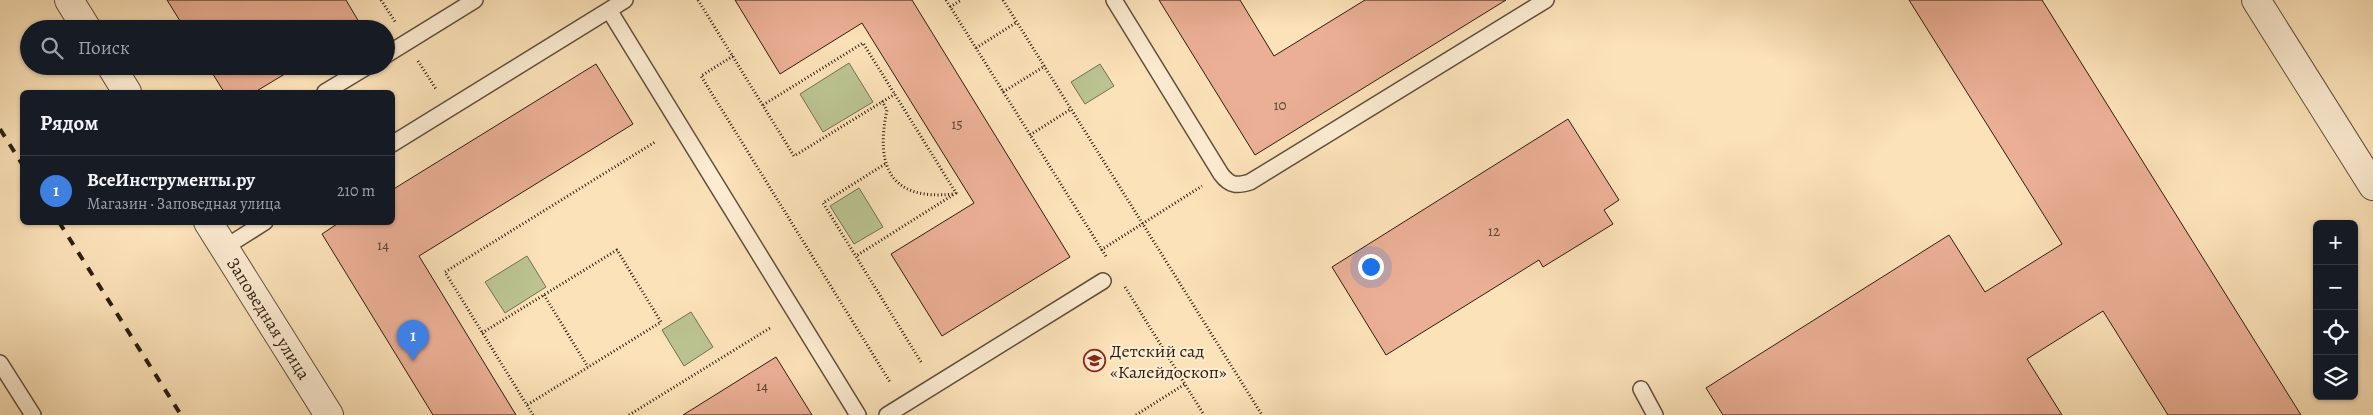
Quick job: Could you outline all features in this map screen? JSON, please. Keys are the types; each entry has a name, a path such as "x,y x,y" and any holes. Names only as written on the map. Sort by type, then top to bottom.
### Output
{"street":[{"path":"69,0 81,20"},
{"path":"2256,0 2373,186"},
{"path":"117,75 126,90"},
{"name":"Заповедная улица","path":"210,225 329,415"}],"lane":[{"path":"395,142 625,0"},
{"path":"1114,0 1221,174 1228,183 1238,186 1250,182 1546,0"},
{"path":"395,49 472,1"},
{"path":"609,10 858,415"},
{"path":"328,90 353,75"},
{"path":"224,248 260,225"},
{"path":"887,415 1103,281"},
{"path":"0,363 33,415"},
{"path":"1641,389 1655,415"}],"path":[{"path":"698,0 794,156 895,94"},
{"path":"946,0 1111,265"},
{"path":"950,7 961,0"},
{"path":"1003,0 1262,415"},
{"path":"976,48 1017,22"},
{"path":"763,105 863,43 956,194"},
{"path":"733,56 701,76 890,382"},
{"path":"1003,92 1045,66"},
{"path":"882,101 887,110 883,131 885,164 906,190 923,195 956,194"},
{"path":"1030,135 1071,109"},
{"path":"533,415 445,272 655,142"},
{"path":"885,164 823,203 922,362"},
{"path":"1101,250 1221,174"},
{"path":"856,256 956,194"},
{"path":"482,333 617,250 661,322 527,405"},
{"path":"1121,281 1204,415"},
{"path":"544,295 588,367"},
{"path":"629,415 770,328"},
{"path":"1136,415 1185,384"}],"green space":[{"path":"849,63 873,102 823,132 800,94"},
{"path":"1100,64 1114,86 1085,104 1071,82"},
{"path":"859,188 883,227 854,244 830,206"},
{"path":"527,256 546,287 505,313 485,282"},
{"path":"691,312 713,347 684,366 662,330"}],"building":[{"path":"167,0 346,0 358,20 179,20"},
{"path":"735,0 912,0 1070,257 942,336 891,254 974,203 862,23 780,74"},
{"path":"1159,0 1240,0 1274,56 1365,0 1506,0 1255,155"},
{"path":"1909,0 2042,0 2301,415 2168,415 2103,311 2027,359 2062,415 1723,415 1706,388 1949,235 1985,292 2062,244"},
{"path":"596,64 633,124 419,256 516,415 433,415 322,234 336,225 395,225 395,188"},
{"path":"214,75 283,75 258,90 223,90"},
{"path":"1568,119 1619,200 1604,210 1613,224 1543,267 1539,260 1386,355 1332,267"},
{"path":"776,357 812,415 683,415"}],"railway":[{"path":"0,129 20,161"},
{"path":"61,225 181,415"}],"place":[{"name":"ВсеИнструменты.ру","path":"413,361"},
{"name":"Детский сад «Калейдоскоп»","path":"1094,361"}]}
